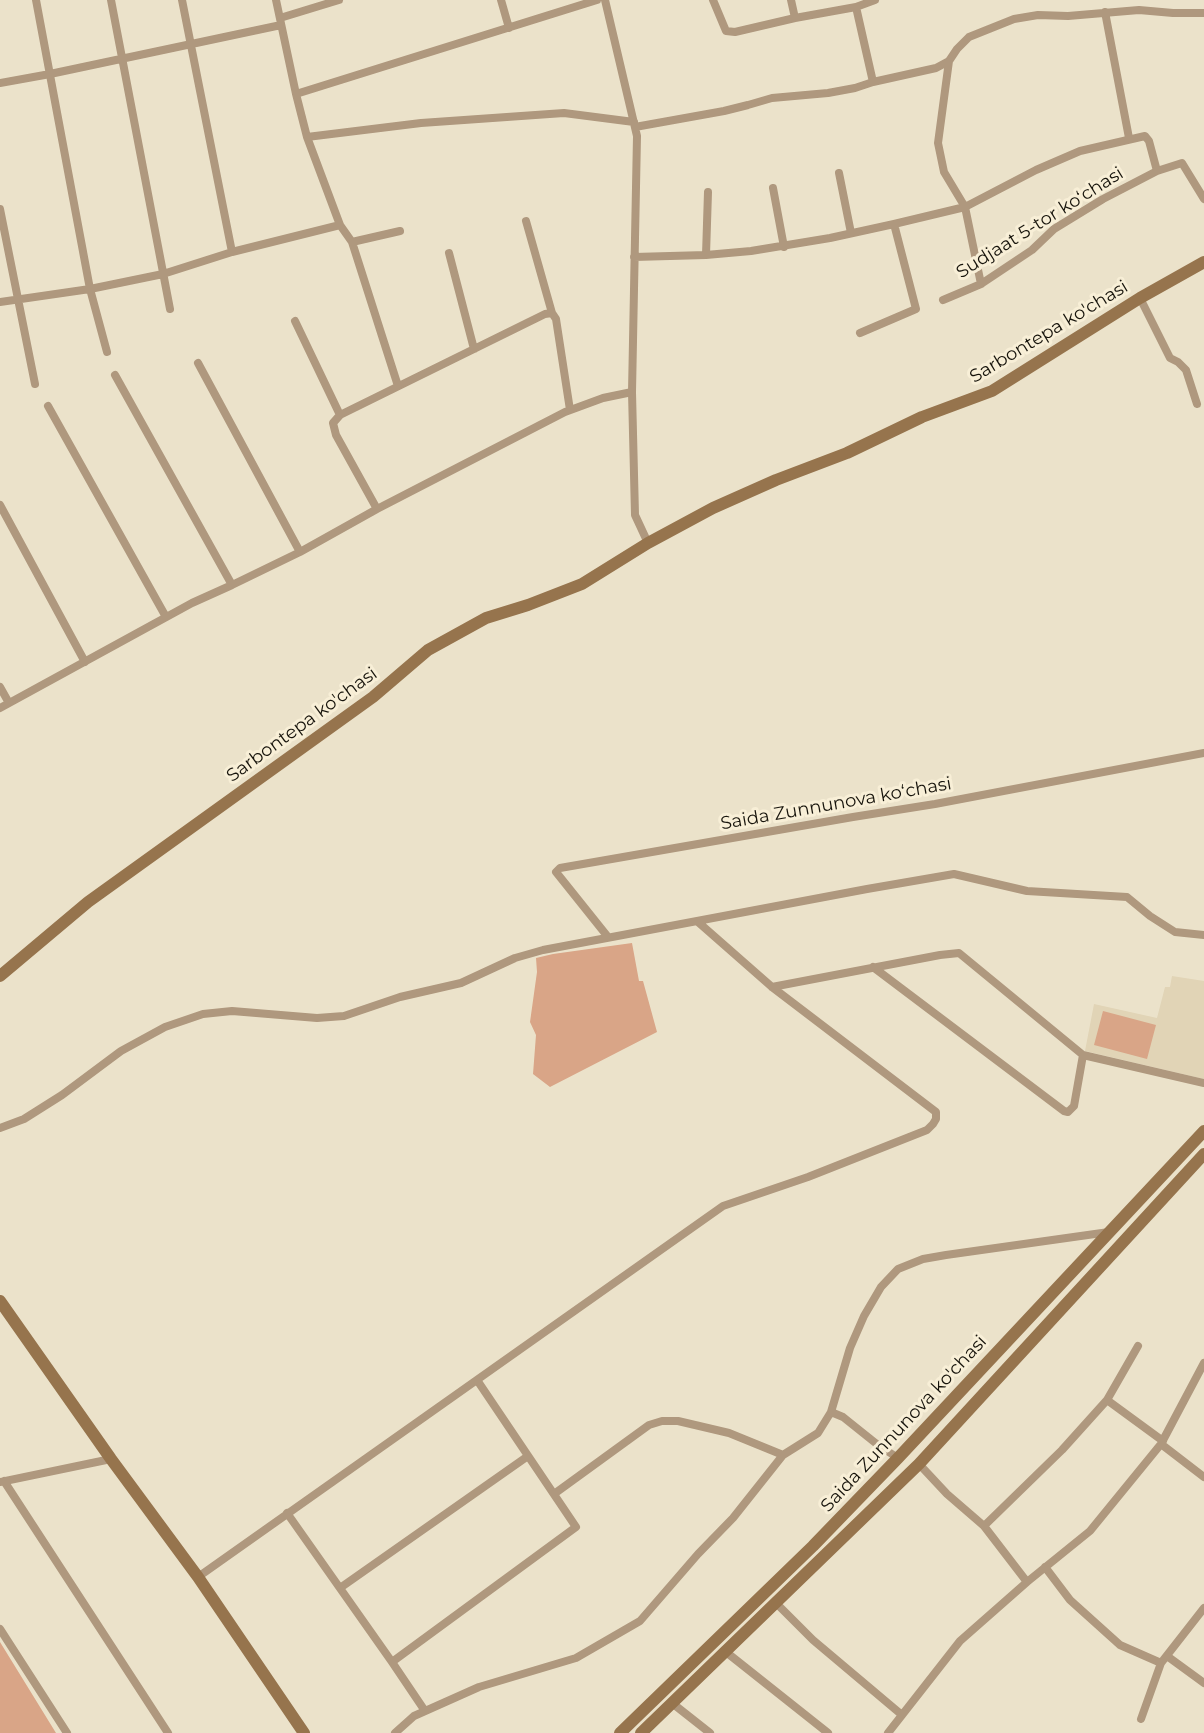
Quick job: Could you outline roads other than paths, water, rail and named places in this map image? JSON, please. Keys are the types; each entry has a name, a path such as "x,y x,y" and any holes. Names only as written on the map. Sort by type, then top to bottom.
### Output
{"street":[{"path":"36,0 90,289 107,352"},
{"path":"111,0 170,309"},
{"path":"182,0 232,252"},
{"path":"276,0 307,136 340,225 352,242 398,386"},
{"path":"0,83 192,45 280,22 339,0"},
{"path":"501,0 509,28"},
{"path":"296,94 597,0"},
{"path":"605,0 637,136 632,392 635,514 648,543"},
{"path":"713,0 726,31 735,32 856,7 870,1"},
{"path":"791,0 795,18"},
{"path":"856,7 873,82"},
{"path":"981,284 965,207 944,172 938,143 949,61 957,49 969,37 1014,19 1038,15 1068,16 1139,10 1204,14"},
{"path":"1105,12 1130,138"},
{"path":"307,136 421,123 564,113 634,125 732,109 771,98 855,88 936,68 949,61"},
{"path":"634,256 706,255 784,247 894,224 965,207 1036,170 1080,151 1130,138 1145,136 1149,141 1157,171"},
{"name":"Sudjaat 5-tor koʻchasi","path":"943,300 981,284 1032,250 1054,229 1103,199 1157,171 1182,163 1204,199"},
{"path":"839,173 851,233"},
{"path":"773,188 784,247"},
{"path":"706,255 708,192"},
{"path":"0,209 35,384"},
{"path":"526,221 552,314 556,319 570,410"},
{"path":"860,333 916,309 894,224"},
{"path":"0,302 90,289 163,274 232,252 340,225"},
{"path":"352,242 400,231"},
{"path":"448,253 474,349"},
{"name":"Sarbontepa ko'chasi","path":"0,976 88,902 374,697 428,650 486,618 582,584 648,543 713,508 776,480 847,453 922,417 992,391 1140,298 1204,262"},
{"path":"1140,298 1170,358 1186,370 1197,404"},
{"path":"377,509 336,435 333,423 340,415 545,314 552,314"},
{"path":"295,321 340,415"},
{"path":"198,363 300,552"},
{"path":"115,375 232,585"},
{"path":"0,708 192,603 300,552 377,509 570,410 603,398 632,392"},
{"path":"48,406 166,617"},
{"path":"0,505 85,662"},
{"path":"0,687 9,704"},
{"name":"Saida Zunnunova koʻchasi","path":"608,937 556,872 560,868 936,804 1204,753"},
{"path":"0,1128 34,1113 121,1051 165,1027 203,1014 232,1011 317,1018 344,1016 400,997 461,983 515,958 543,950 954,874 1027,891 1127,897 1150,916 1175,932 1204,935"},
{"path":"198,1576 723,1206 808,1177 927,1130 933,1124 936,1112 772,987 698,922"},
{"path":"772,987 959,953 1083,1055 1204,1083"},
{"path":"873,967 1064,1111 1068,1112 1074,1106 1083,1055"},
{"name":"Saida Zunnunova ko'chasi","path":"620,1733 813,1546 1204,1131"},
{"path":"1185,1152 1200,1158"},
{"name":"Saida Zunnunova ko'chasi","path":"641,1733 919,1464 1200,1158"},
{"path":"395,1733 414,1716 478,1688 576,1658 640,1621 698,1554 733,1518 783,1455 818,1433 831,1412 850,1348 864,1316 881,1287 898,1269 922,1259 1109,1232"},
{"path":"0,1301 111,1459 198,1576 304,1733"},
{"path":"984,1526 1062,1450 1107,1400 1138,1346"},
{"path":"888,1733 960,1641 1090,1531 1162,1442 1204,1363"},
{"path":"392,1662 576,1527 477,1380"},
{"path":"1195,1383 1204,1389"},
{"path":"1107,1400 1204,1477"},
{"path":"831,1412 843,1417 898,1458"},
{"path":"554,1494 649,1425 662,1421 678,1420 729,1433 783,1455"},
{"path":"340,1588 528,1456"},
{"path":"111,1459 2,1481 168,1733"},
{"path":"919,1464 947,1494 984,1526 1027,1582"},
{"path":"287,1514 425,1711"},
{"path":"1045,1567 1070,1600 1120,1645 1164,1660 1204,1683"},
{"path":"776,1604 813,1640 902,1715"},
{"path":"1142,1719 1164,1660 1204,1608"},
{"path":"0,1629 67,1733"},
{"path":"726,1652 828,1733"},
{"path":"672,1703 710,1733"}]}
